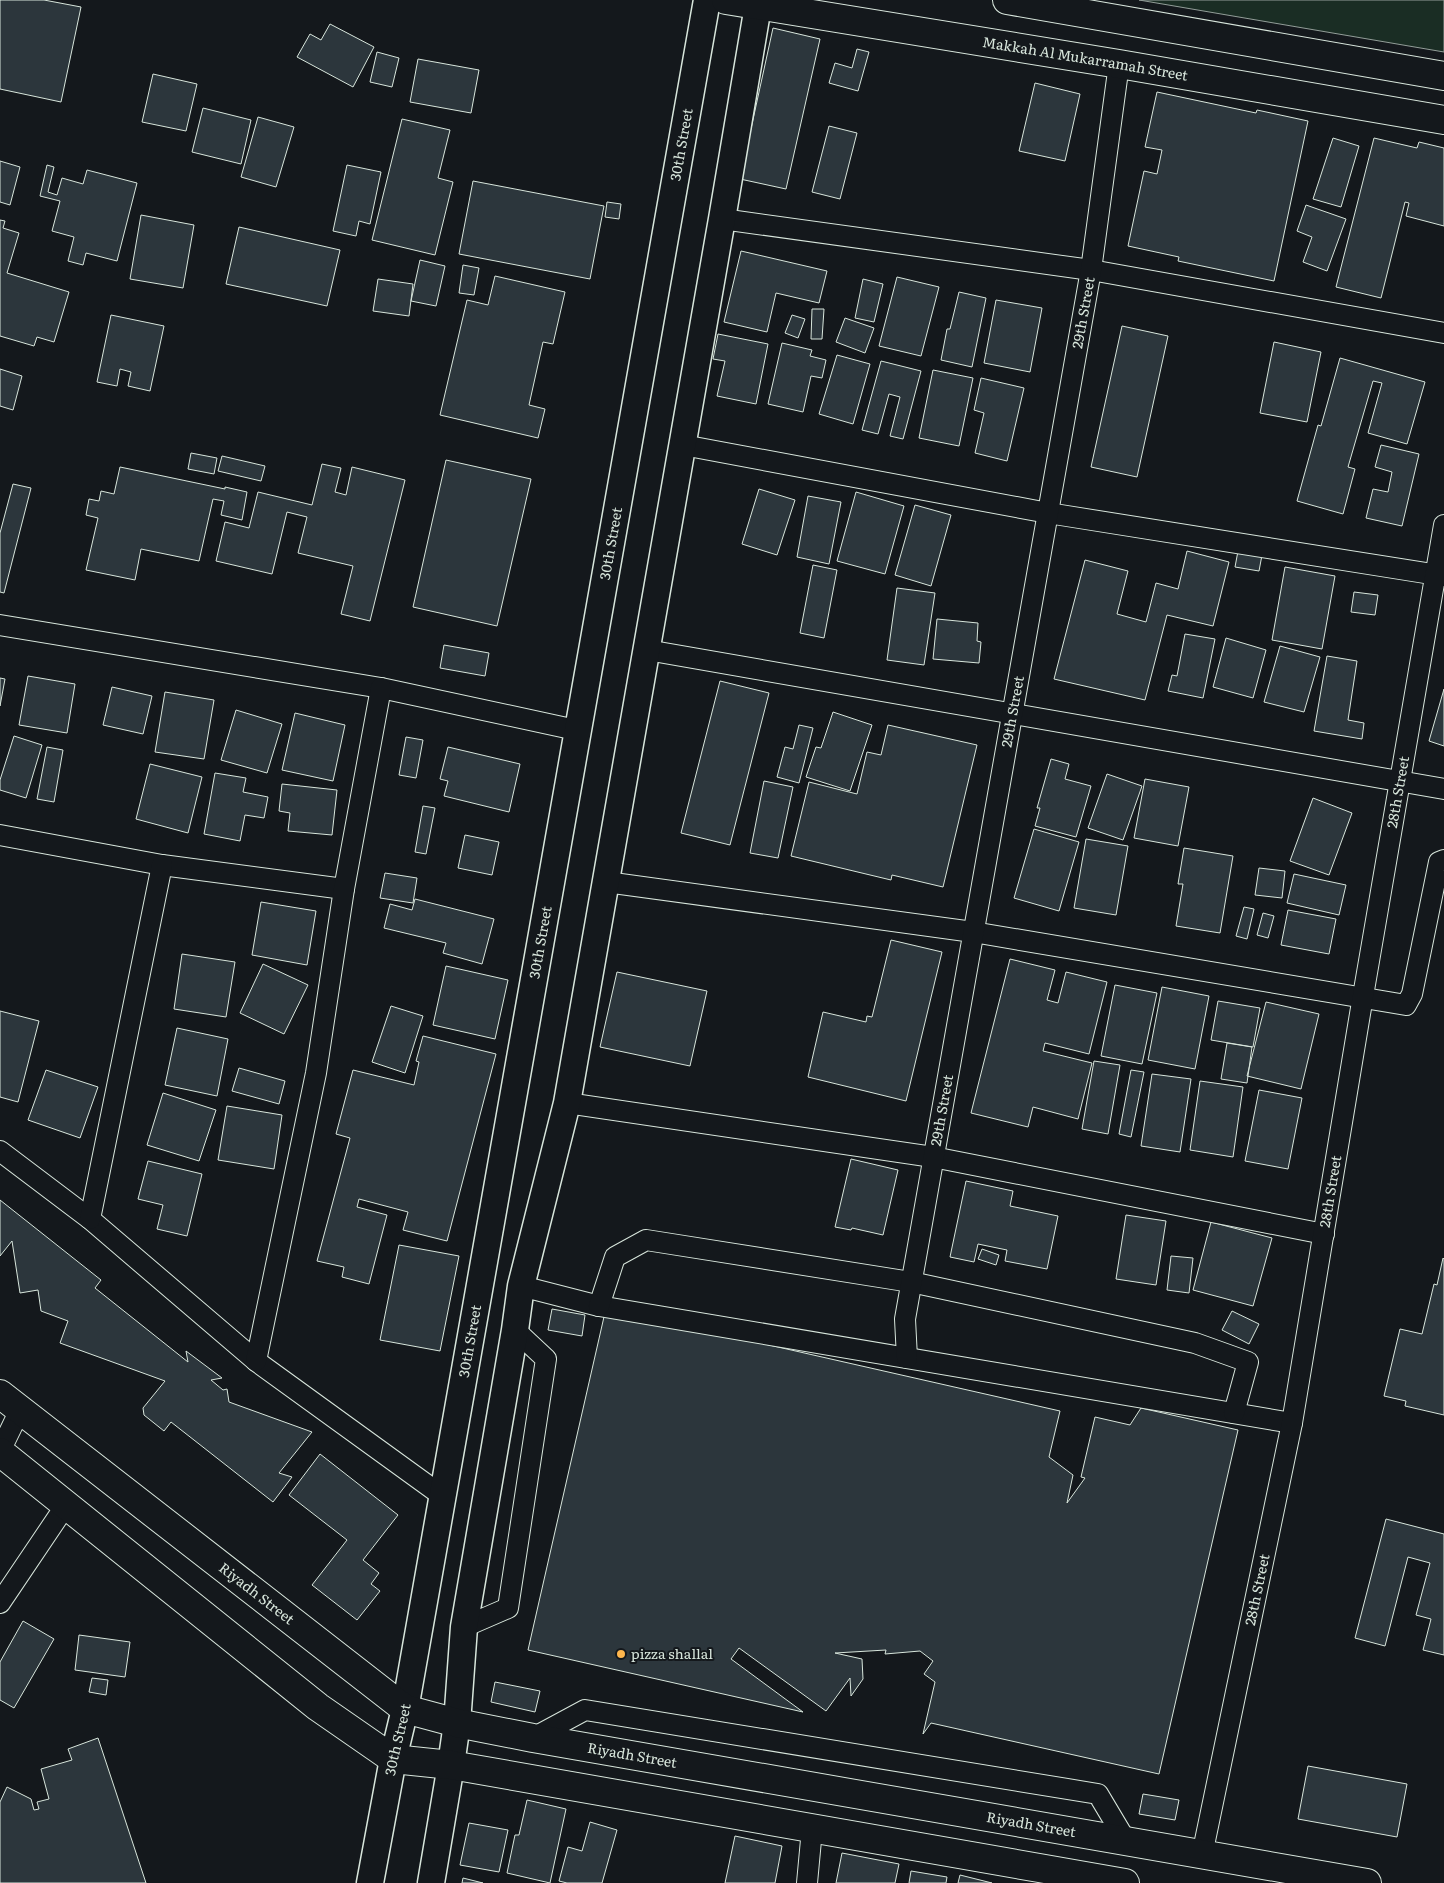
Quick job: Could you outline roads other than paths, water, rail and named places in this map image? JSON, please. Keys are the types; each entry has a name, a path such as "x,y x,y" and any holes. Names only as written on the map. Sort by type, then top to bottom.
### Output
{"main road":[{"name":"Makkah Al Mukarramah Street","path":"726,0 759,3 1444,120"},
{"path":"1006,0 1444,76"},
{"name":"Riyadh Street","path":"10,1402 404,1709 457,1723 533,1738 1367,1883"},
{"path":"0,1452 318,1707 393,1759 451,1765 1125,1883"}],"street":[{"name":"30th Street","path":"370,1883 404,1709 706,0"},
{"path":"431,1883 457,1723 464,1627 521,1286 567,1103 759,3"},
{"name":"29th Street","path":"907,1358 905,1319 911,1282 1091,270 1119,64"},
{"path":"722,219 1091,270 1444,334"},
{"path":"683,445 1048,513 1440,575"},
{"name":"28th Street","path":"1202,1855 1292,1423 1363,996 1440,575 1444,525"},
{"path":"0,625 381,688 576,730"},
{"path":"647,650 1444,789"},
{"path":"256,1361 316,1073 344,889 381,688"},
{"path":"0,835 162,865 344,889"},
{"path":"606,882 973,932 1363,996 1406,1005 1415,984 1439,862 1444,860"},
{"path":"90,1219 162,865"},
{"path":"567,1103 933,1158 1324,1234"},
{"path":"0,1151 90,1219 256,1361 441,1495"},
{"path":"599,1306 615,1257 646,1240 911,1282 1195,1343 1248,1362 1234,1413"},
{"path":"521,1286 599,1306 1292,1423"},
{"path":"464,1627 508,1608 546,1359 515,1330"},
{"path":"0,1452 10,1402"},
{"path":"0,1603 66,1505"},
{"path":"533,1738 585,1710 1098,1794 1126,1841"},
{"path":"807,1883 812,1829"}],"place":[{"name":"pizza shallal","path":"621,1654"}]}
